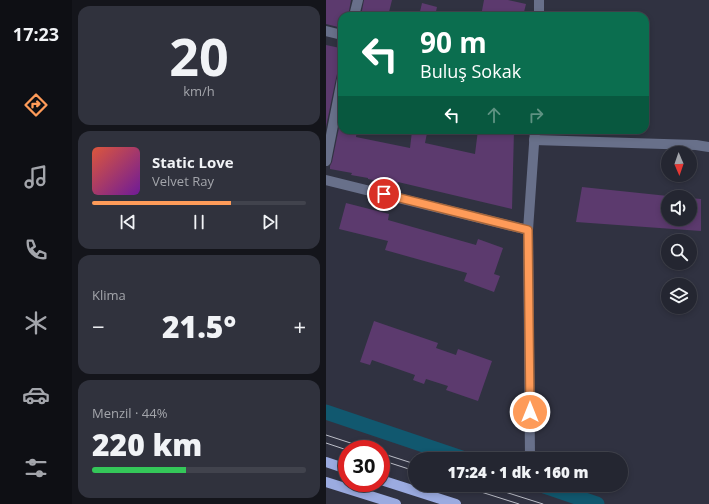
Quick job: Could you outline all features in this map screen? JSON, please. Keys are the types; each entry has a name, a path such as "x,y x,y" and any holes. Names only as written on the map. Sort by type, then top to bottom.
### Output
{"main road":[{"path":"326,462 338,466"},
{"path":"326,482 396,504"},
{"path":"390,483 456,504"}],"street":[{"path":"355,12 358,0"},
{"path":"539,0 539,12"},
{"path":"326,31 338,34"},
{"path":"326,161 338,100"},
{"path":"530,452 528,230 534,135 709,147"},
{"path":"326,180 528,230"}],"building":[{"path":"326,0 351,0 349,12 338,12 338,27 326,24"},
{"path":"364,0 392,0 389,12 362,12"},
{"path":"484,0 508,0 526,4 524,12 482,12"},
{"path":"422,3 437,7 436,12 420,12"},
{"path":"326,45 338,48 338,74 326,127"},
{"path":"338,133 338,134 356,134 356,137 410,148 412,134 427,134 425,143 475,154 478,134 514,134 512,209 398,182 397,185 351,175 352,173 330,169"},
{"path":"582,187 661,195 661,226 697,226 697,199 701,199 701,231 576,222"},
{"path":"346,203 389,214 388,220 476,245 478,239 503,248 494,274 500,276 494,292 464,281 467,273 385,250 388,241 339,229"},
{"path":"374,321 438,343 436,348 456,355 458,349 492,361 478,401 446,390 448,386 426,379 424,384 413,380 415,375 372,360 370,365 360,362"}],"waterway":[{"path":"326,412 444,452"},
{"path":"562,492 597,504"}],"tram line":[{"path":"326,435 341,440"},
{"path":"326,443 338,447"},
{"path":"390,456 408,462"},
{"path":"390,463 408,469"},
{"path":"481,492 519,504"},
{"path":"505,492 543,504"}],"route":[{"path":"384,194 528,230 530,412"}]}
